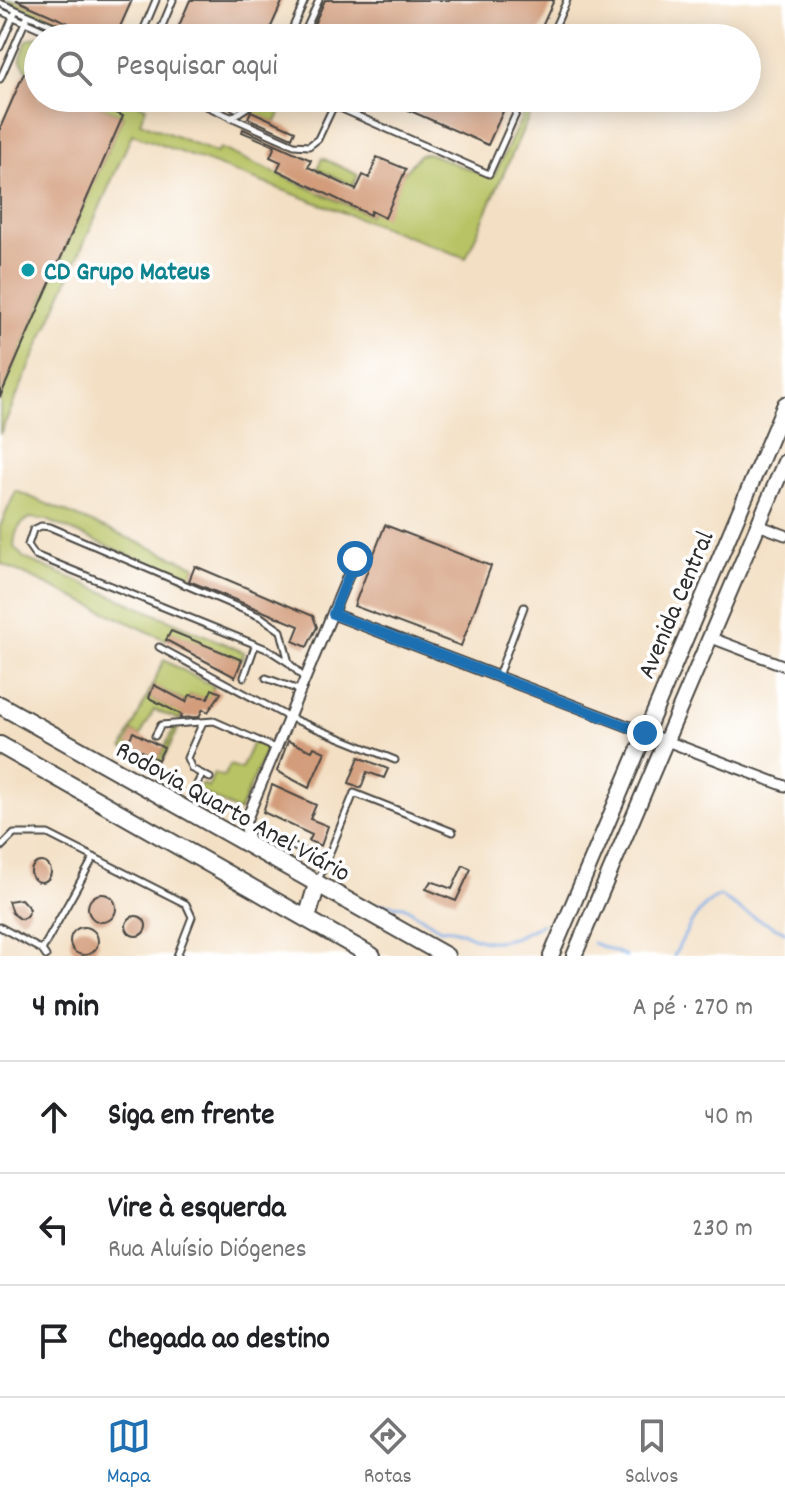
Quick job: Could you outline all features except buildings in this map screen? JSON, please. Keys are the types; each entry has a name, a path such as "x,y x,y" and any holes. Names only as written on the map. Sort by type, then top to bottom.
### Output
{"highway":[{"name":"Rodovia Quarto Anel Viário","path":"0,705 446,956"},
{"path":"0,745 372,956"},
{"path":"307,918 317,884"}],"street":[{"name":"Avenida Central","path":"551,956 785,404"},
{"name":"Avenida Central","path":"574,956 785,462"},
{"path":"758,525 785,535"},
{"path":"251,849 245,823 355,559"},
{"path":"333,614 785,786"},
{"path":"709,637 785,666"}],"lane":[{"path":"146,24 156,0"},
{"path":"163,24 173,0"},
{"path":"294,24 305,0"},
{"path":"308,24 319,0"},
{"path":"556,24 567,0"},
{"path":"0,3 49,24"},
{"path":"0,47 16,10"},
{"path":"0,11 30,24"},
{"path":"25,22 28,15"},
{"path":"0,79 24,24"},
{"path":"216,112 294,145 309,146 318,139 331,112"},
{"path":"230,119 240,112"},
{"path":"350,112 489,174 517,112"},
{"path":"289,663 281,631 261,617 50,527 41,526 29,538 28,545 35,555 269,650 289,663 305,679"},
{"path":"497,677 524,607"},
{"path":"244,677 255,646"},
{"path":"159,647 288,717 395,760"},
{"path":"266,678 300,691"},
{"path":"155,736 161,725 214,721 275,748"},
{"path":"204,722 187,758 192,769 210,778"},
{"path":"195,788 202,774"},
{"path":"317,884 354,793 453,832"},
{"path":"245,823 326,862"},
{"path":"0,848 14,834 48,834 186,904 192,917 177,956"},
{"path":"0,927 44,953 94,857"}],"green space":[{"path":"5,0 16,0 74,24 59,24"},
{"path":"114,112 144,112 140,122 217,153 220,148 369,215 419,155 428,153 483,175 494,176 524,112 531,112 466,258 132,134 0,434 0,397 123,116"},
{"path":"249,112 281,112 276,122"},
{"path":"322,158 358,175 353,185 317,169"},
{"path":"16,491 195,566 189,581 47,520 30,518 19,527 15,538 14,547 24,558 244,652 241,660 171,632 166,640 0,563 0,526"},
{"path":"164,660 214,687 208,699 190,695 180,720 154,710 140,736 133,732 128,744 158,760 174,729 178,729 159,768 123,748","holes":["154,686 185,701 180,713 149,698"]},
{"path":"253,742 267,748 239,812 197,789 202,784 208,787 214,773 224,777 230,765 241,769"}],"waterway":[{"path":"674,956 698,913 720,896 745,913 785,932"},
{"path":"378,904 404,906 440,929 452,929 490,941 513,938 542,924"},
{"path":"593,943 626,956"}],"place":[{"name":"CD Grupo Mateus","path":"28,270"}],"route":[{"path":"355,559 333,614 645,733"}]}
